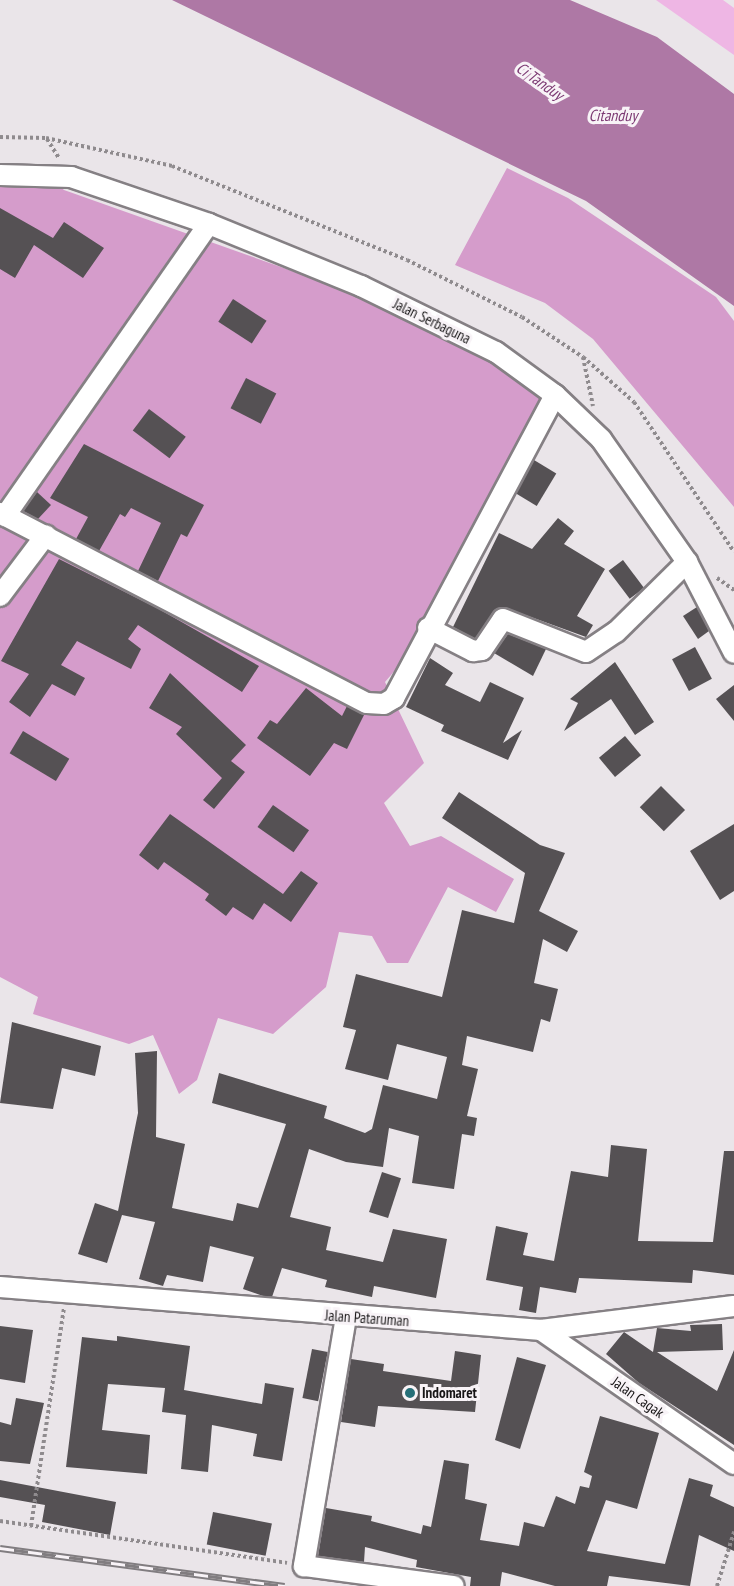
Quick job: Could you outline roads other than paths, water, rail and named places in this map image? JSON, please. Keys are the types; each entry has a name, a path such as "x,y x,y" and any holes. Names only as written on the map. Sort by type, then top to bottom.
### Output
{"street":[{"name":"Jalan Serbaguna","path":"0,175 71,177 209,224 423,316 496,352 555,395 601,440 687,562 734,653"},
{"path":"209,224 2,515 46,535 367,703 384,704 394,698 428,628 555,395"},
{"path":"0,596 46,535"},
{"path":"428,628 473,651 482,650 503,619 586,652 616,632 687,562"},
{"name":"Jalan Pataruman","path":"0,1287 66,1296 541,1330 734,1306"},
{"path":"346,1317 304,1566 454,1586"},
{"name":"Jalan Cagak","path":"541,1330 734,1464"}],"water":[{"name":"Citanduy","path":"172,0 570,0 657,37 734,94 734,306 586,201"}],"railway":[{"path":"0,1548 284,1586"}],"place":[{"name":"Indomaret","path":"410,1393"}],"water label":[{"name":"Ci Tanduy","path":"540,81"}]}
